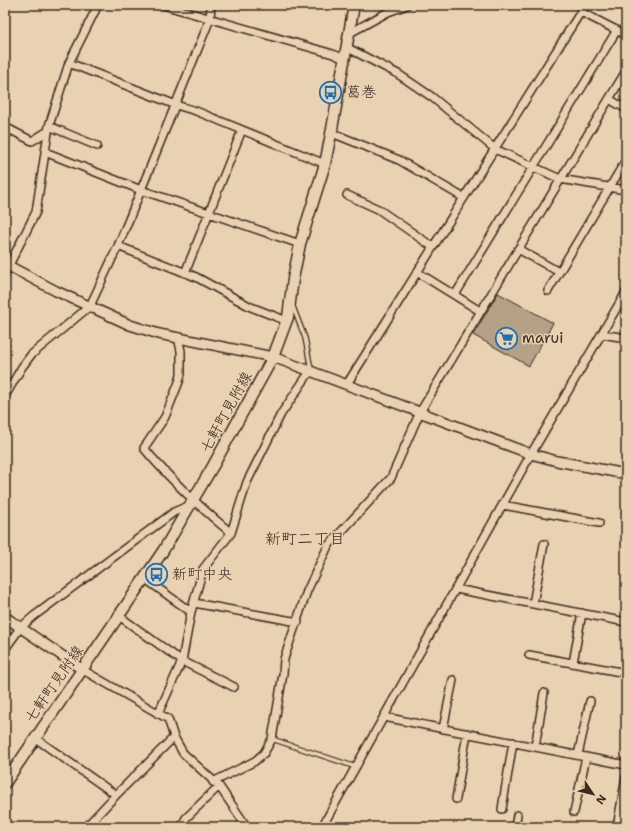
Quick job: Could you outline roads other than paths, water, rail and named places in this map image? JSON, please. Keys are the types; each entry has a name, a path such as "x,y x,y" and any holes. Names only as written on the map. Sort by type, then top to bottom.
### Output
{"main road":[{"name":"七軒町見附線","path":"5,782 9,769 35,738 83,670 162,551 191,503 273,357 287,321 300,244 325,164 332,133 354,5"}],"street":[{"path":"98,5 69,63 48,129 36,212 6,268 130,325 159,334 273,357 311,370 531,454 557,461 626,474"},
{"path":"164,5 333,54 345,59"},
{"path":"5,396 31,355 90,306 118,246 176,105 210,19 212,5"},
{"path":"348,34 388,12 407,5"},
{"path":"346,384 585,5"},
{"path":"581,12 626,35"},
{"path":"455,295 617,30"},
{"path":"346,47 398,74 432,97 495,149 560,179 626,190"},
{"path":"69,63 176,105 196,111 325,164"},
{"path":"181,827 186,818 216,784 254,761 264,753 272,739 283,674 284,659 308,591 328,546 391,478 420,412 626,71"},
{"path":"609,99 626,109"},
{"path":"5,138 7,129 32,141 48,129"},
{"path":"48,129 97,146"},
{"path":"185,273 242,130"},
{"path":"332,133 399,160 464,198"},
{"path":"45,152 141,190 300,244"},
{"path":"548,292 626,160"},
{"path":"347,195 378,209 433,247"},
{"path":"118,246 196,277 251,307 287,321"},
{"path":"518,249 559,272"},
{"path":"417,272 480,311"},
{"path":"322,827 531,454 626,292"},
{"path":"602,334 626,338"},
{"path":"178,338 181,351 181,374 179,382 165,416 144,448 191,503 230,533"},
{"path":"158,714 182,661 191,612 203,569 230,533 247,482 281,414 311,370"},
{"path":"5,648 20,628 168,516 191,503"},
{"path":"503,505 599,523"},
{"path":"533,604 544,544"},
{"path":"144,578 191,612"},
{"path":"456,589 626,622"},
{"path":"194,603 298,622"},
{"path":"573,663 582,613"},
{"path":"119,616 182,661 234,687"},
{"path":"5,617 83,670 168,719 174,737 183,753 216,784 247,827"},
{"path":"529,655 626,673"},
{"path":"444,729 453,680"},
{"path":"535,747 544,693"},
{"path":"578,755 590,701"},
{"path":"384,717 626,764"},
{"path":"456,799 467,733"},
{"path":"86,827 93,818 174,737"},
{"path":"35,738 116,795"},
{"path":"502,809 513,742"},
{"path":"574,812 586,757"},
{"path":"617,827 626,777"},
{"path":"515,827 517,815"}],"lane":[{"path":"291,300 305,338 311,370"},
{"path":"272,739 356,767"},
{"path":"93,818 104,827"}],"place":[{"name":"葛巻","path":"330,92"},
{"name":"marui","path":"507,338"},
{"name":"新町中央","path":"157,574"}],"district":[{"name":"新町二丁目","path":"305,538"}]}
